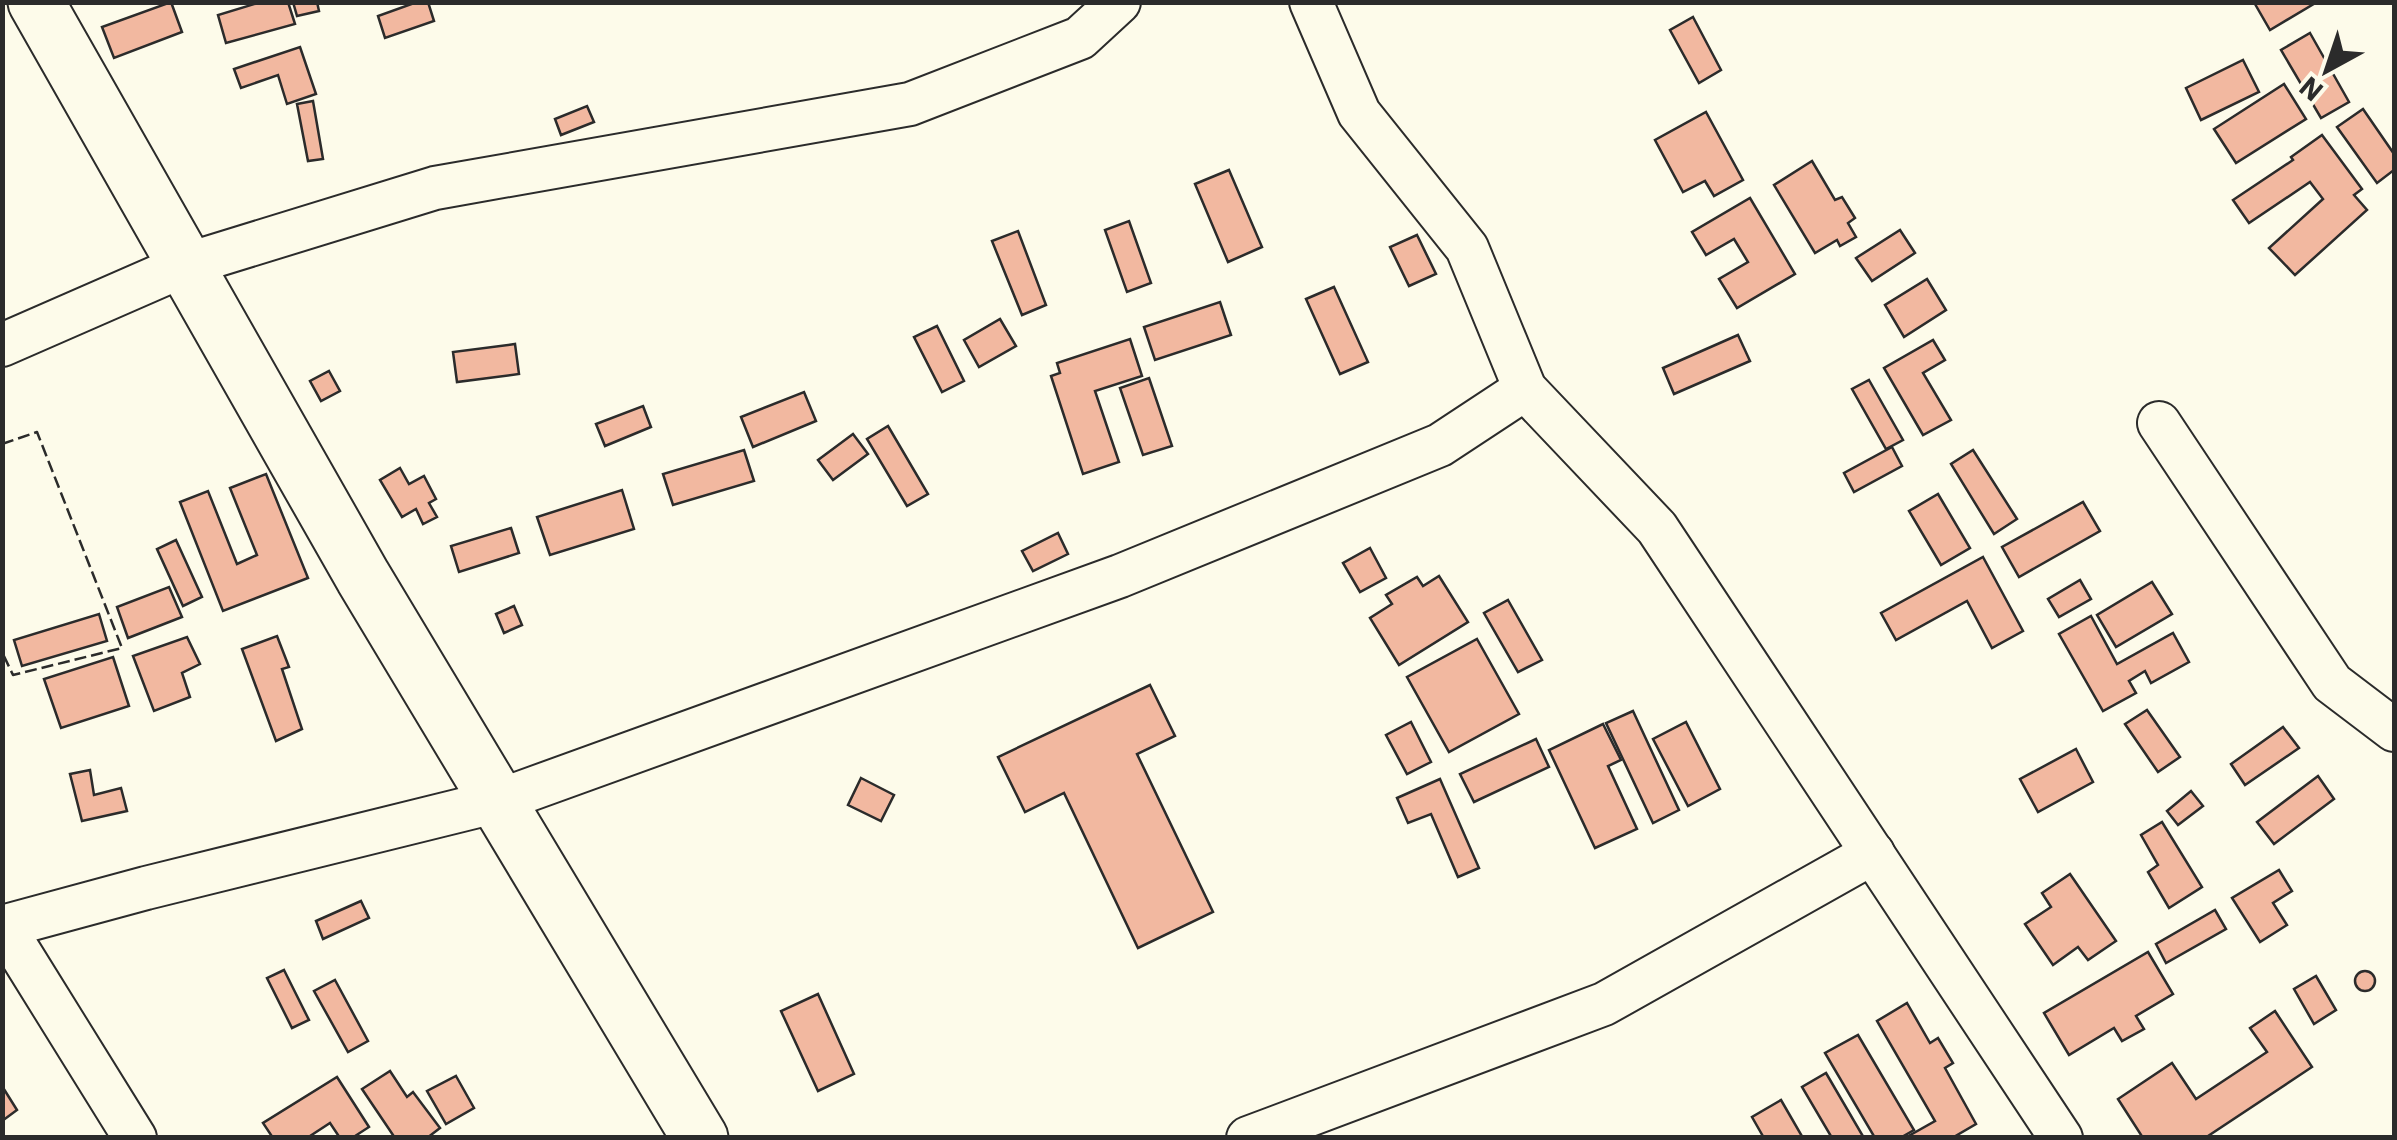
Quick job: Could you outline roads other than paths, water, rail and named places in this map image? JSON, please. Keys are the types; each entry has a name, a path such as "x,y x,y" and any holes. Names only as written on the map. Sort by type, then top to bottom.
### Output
{"street":[{"path":"36,2 363,577 700,1138"},
{"path":"2,345 185,265 436,188 910,104 1080,38 1119,2"},
{"path":"1312,2 1359,114 1467,248 1524,390 1656,528 2062,1138"},
{"path":"134,1138 3,927 498,802 1120,576 1440,445 1524,390"},
{"path":"2160,422 2332,684 2394,730"},
{"path":"1248,1138 1604,1004 1873,852"}]}
